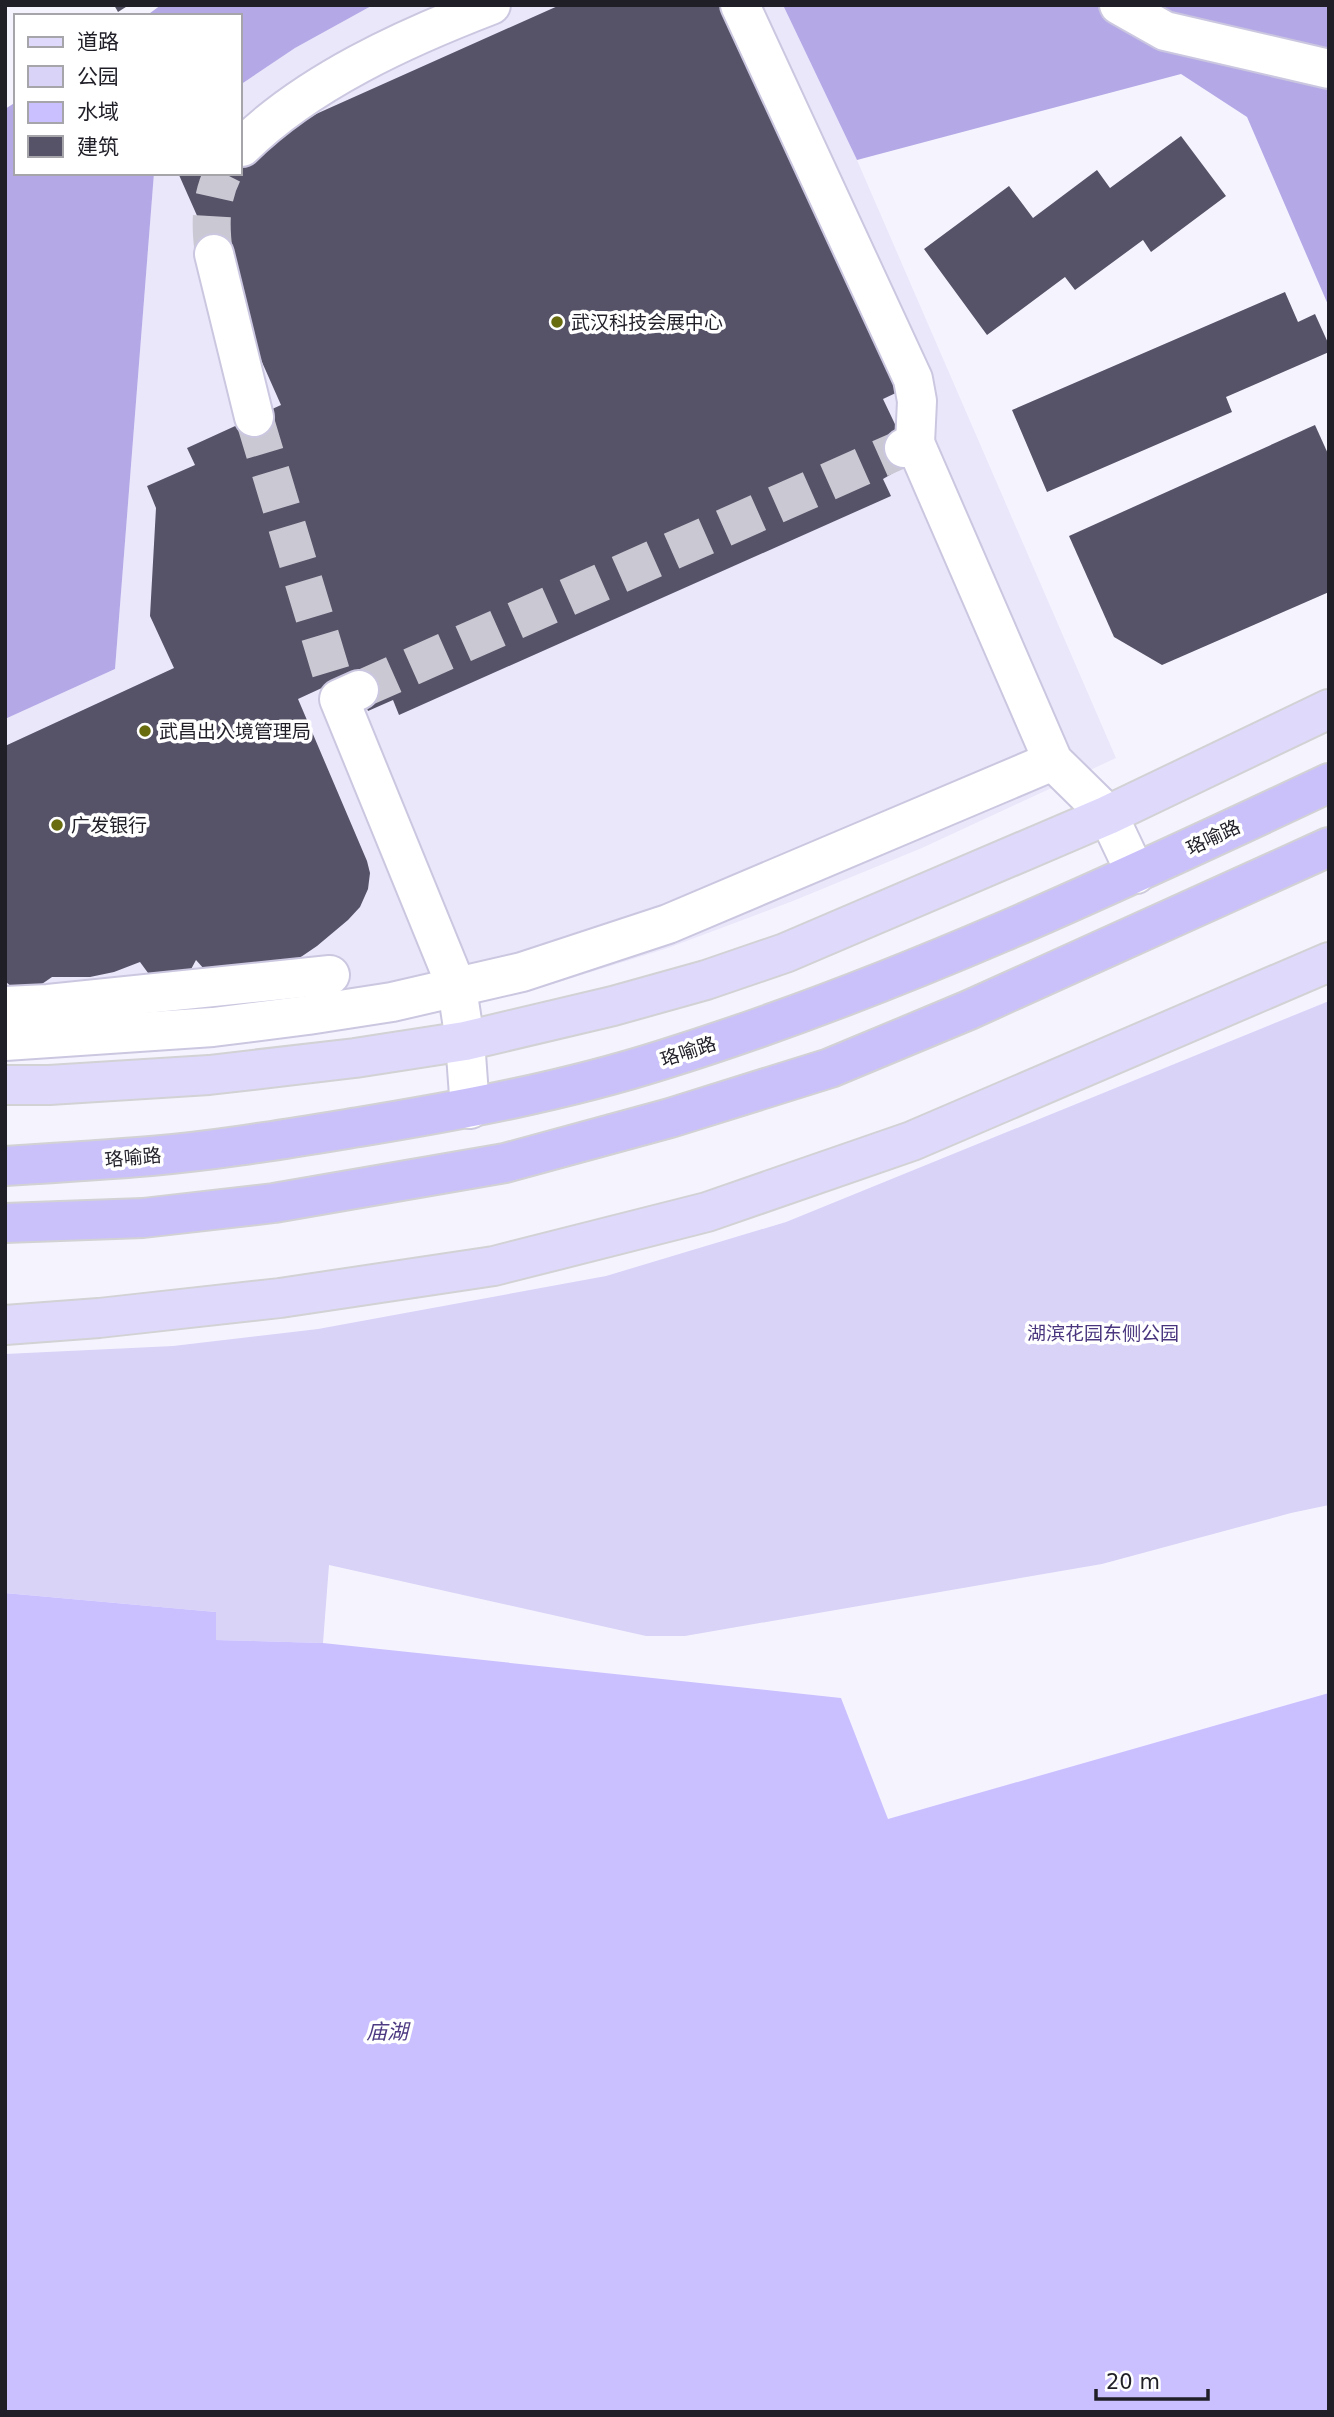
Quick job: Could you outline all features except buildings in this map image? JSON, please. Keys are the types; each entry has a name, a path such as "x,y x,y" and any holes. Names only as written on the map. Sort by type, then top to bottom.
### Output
{"highway":[{"name":"珞喻路","path":"5,1166 153,1156 256,1144 470,1109 664,1060 816,1008 904,974 1136,874 1329,783"},
{"path":"5,1223 143,1218 287,1201 505,1163 670,1118 830,1068 969,1010 1329,847"}],"main road":[{"path":"5,1085 48,1085 209,1075 355,1058 465,1041 613,1006 706,980 785,953 1108,815 1329,709"},
{"path":"5,1325 99,1318 280,1298 494,1266 707,1212 912,1141 1329,962"}],"lane":[{"path":"242,147 262,128 298,102 346,73 397,45 491,5"},
{"path":"740,5 913,379 917,401 910,446 1053,761 1108,815 1136,874"},
{"path":"1119,5 1165,31 1329,69"},
{"path":"214,254 254,417"},
{"path":"344,690 457,988 465,1041 470,1109"},
{"path":"5,1041 213,1027 320,1013 392,1002 545,965 668,924 1053,761"},
{"path":"5,1006 330,975"}],"shaded area":[{"path":"161,5 373,5 295,48 242,84 242,14 149,14"},
{"path":"373,5 783,5 857,160 1116,758 922,848 793,901 668,948 543,987 414,1011 5,1051 5,719 115,669 154,175 242,175 242,84 295,48"},
{"path":"783,5 1329,5 1329,307 1247,117 1181,74 857,160"},
{"path":"14,103 14,175 154,175 115,669 5,719 5,109"}],"green space":[{"name":"湖滨花园东侧公园","path":"1329,1001 1329,1505 1102,1564 685,1636 646,1636 329,1565 323,1643 216,1640 216,1612 5,1593 5,1354 173,1346 318,1329 606,1276 786,1222"}],"water":[{"name":"庙湖","path":"5,1593 216,1612 216,1640 323,1643 841,1698 888,1819 1329,1693 1329,2412 5,2412"}],"tunnel":[{"path":"214,254 212,213 222,175"},
{"path":"254,417 334,682"},
{"path":"359,690 904,448"}],"place":[{"name":"武汉科技会展中心","path":"557,322"},
{"name":"武昌出入境管理局","path":"145,731"},
{"name":"广发银行","path":"57,825"}]}
